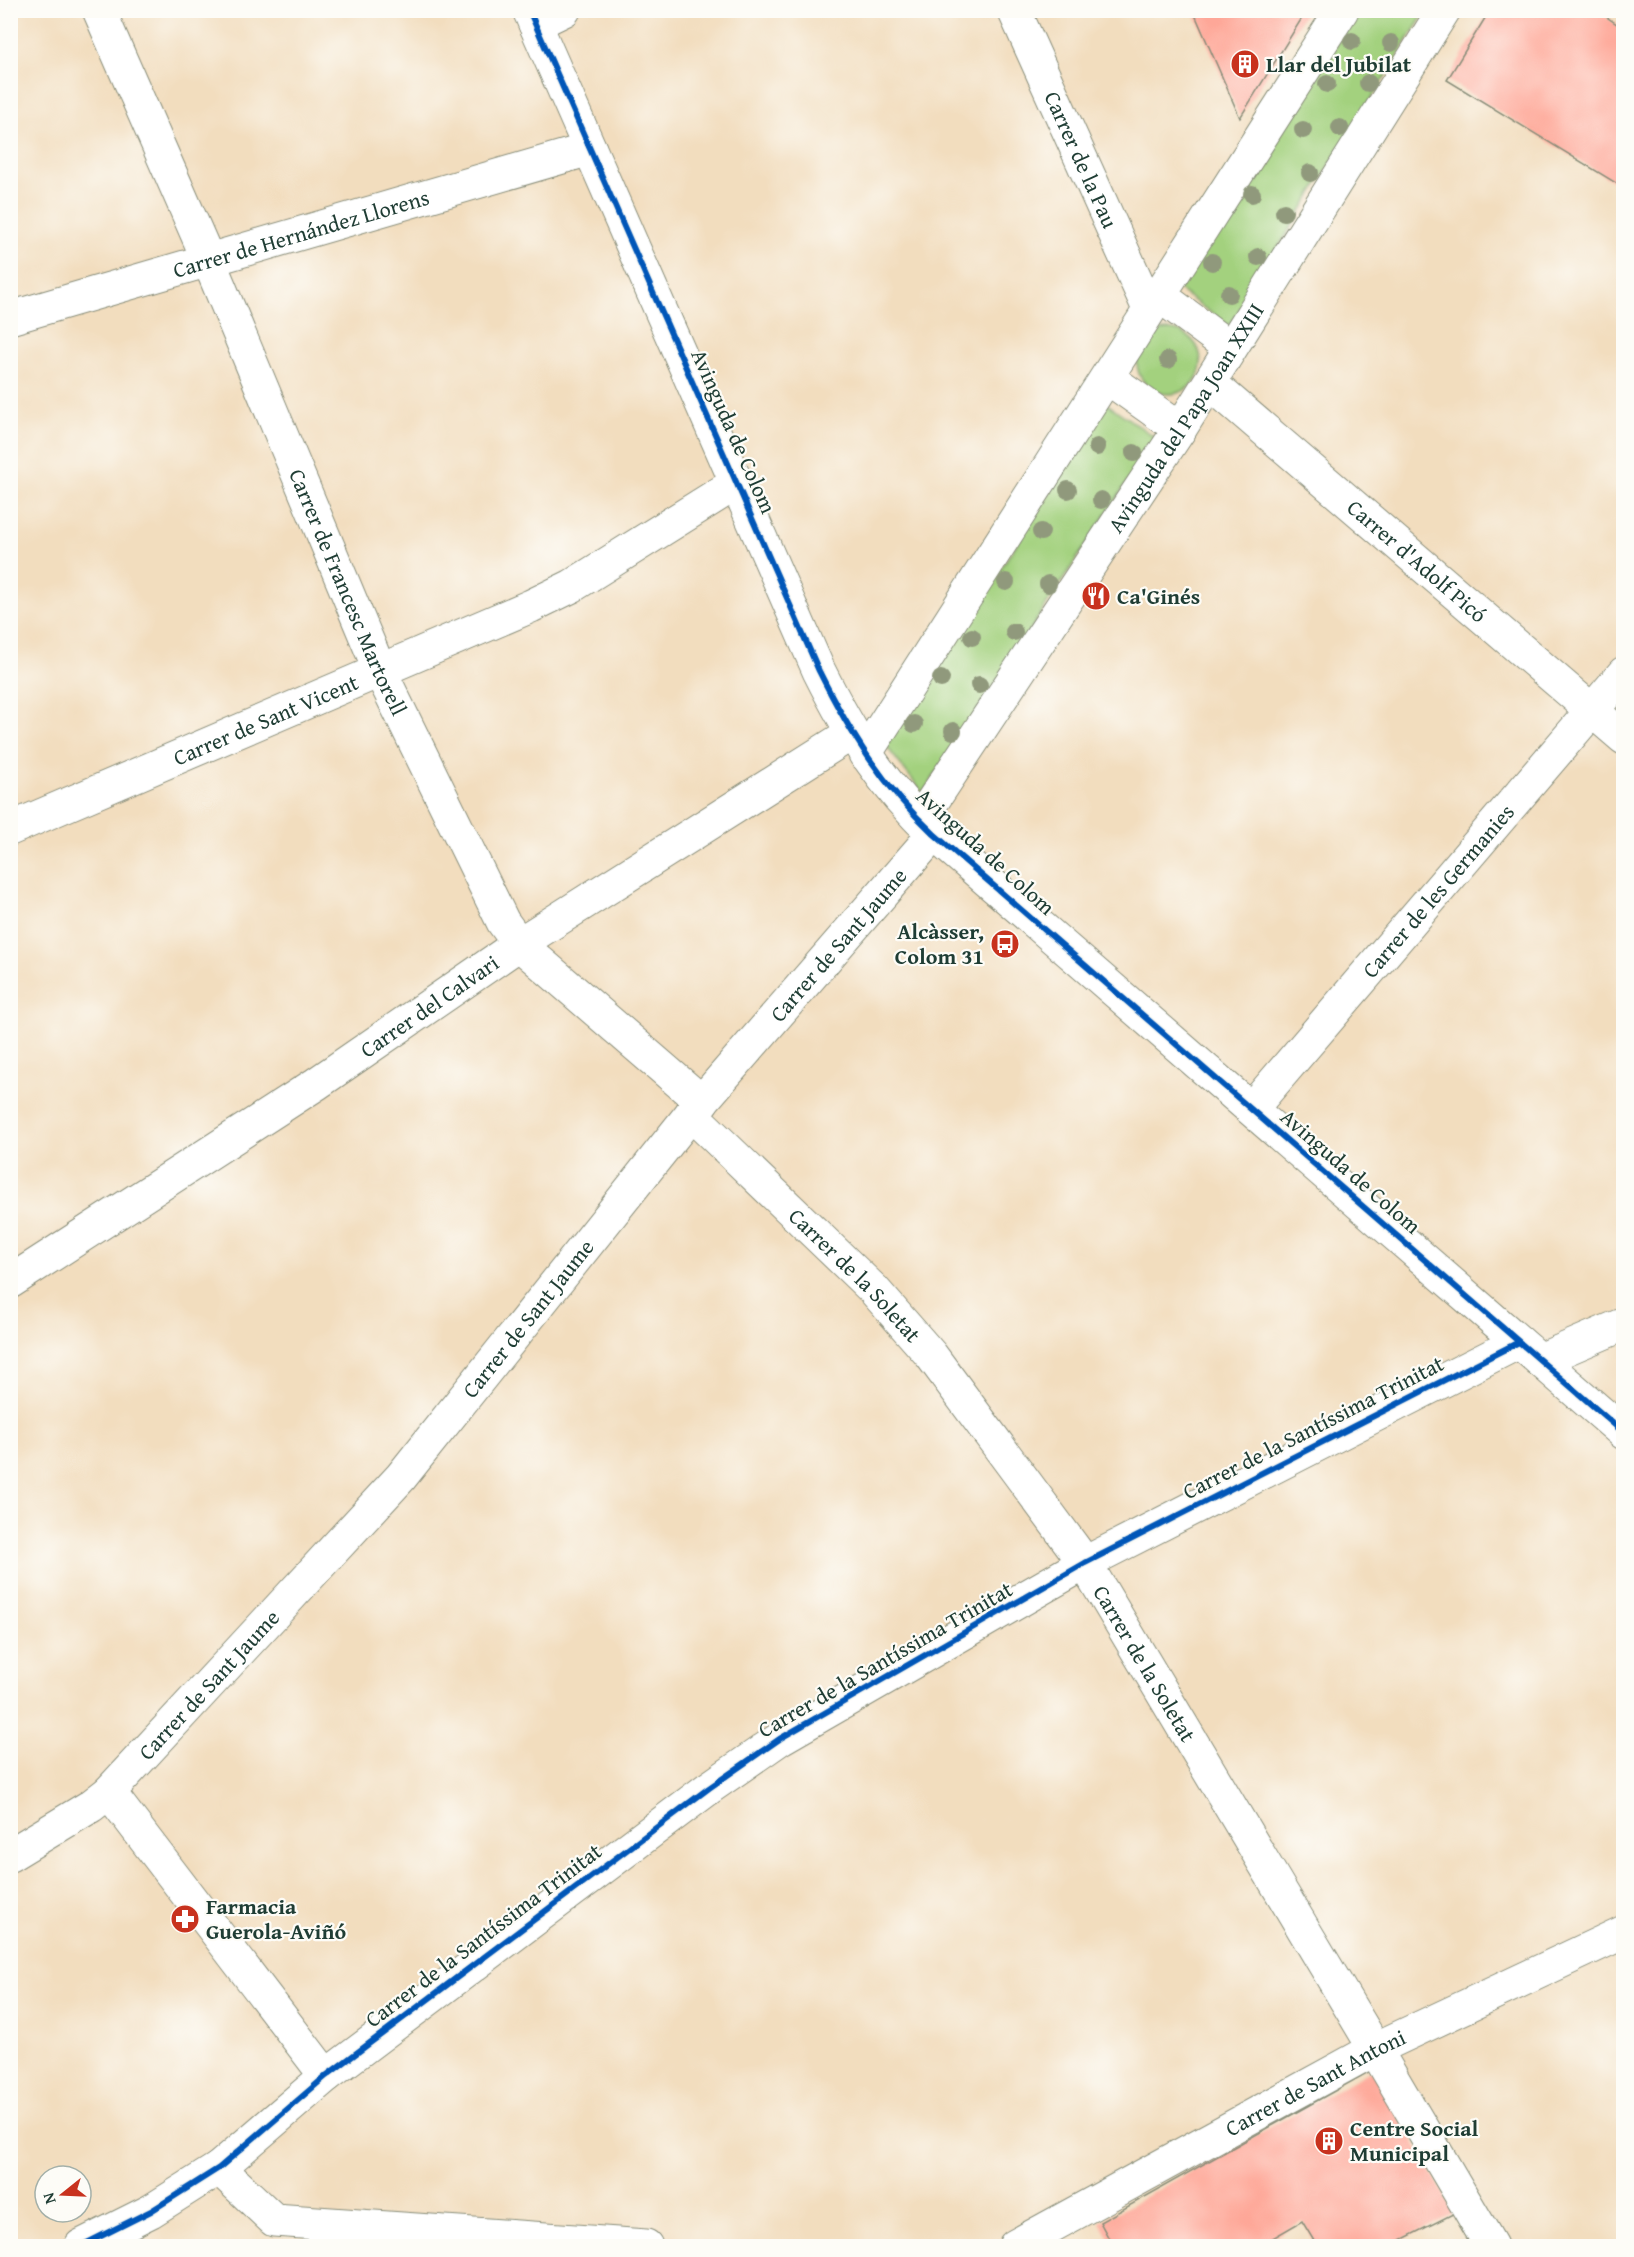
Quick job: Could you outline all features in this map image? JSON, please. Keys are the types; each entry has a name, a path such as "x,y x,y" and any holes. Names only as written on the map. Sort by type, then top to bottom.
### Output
{"street":[{"name":"Carrer de Francesc Martorell","path":"99,10 208,259 380,671 503,922 519,944 696,1108"},
{"path":"532,17 564,10"},
{"name":"Carrer de la Pau","path":"1014,10 1154,302"},
{"path":"859,744 1108,378 1154,302 1342,10"},
{"name":"Avinguda del Papa Joan XXIII","path":"927,827 1444,10"},
{"name":"Avinguda de Colom","path":"532,17 819,671 859,744 927,827 1623,1433"},
{"name":"Carrer de Hernández Llorens","path":"10,318 590,149"},
{"path":"1154,302 1230,348"},
{"path":"1108,378 1180,429"},
{"name":"Carrer d'Adolf Picó","path":"1210,383 1623,738"},
{"name":"Carrer de Sant Vicent","path":"10,829 380,671 572,586 738,482"},
{"name":"Carrer de les Germanies","path":"1252,1108 1623,673"},
{"name":"Carrer del Calvari","path":"10,1282 316,1084 519,944 859,744"},
{"name":"Carrer de Sant Jaume","path":"10,1855 91,1806 109,1792 401,1477 696,1108 927,827"},
{"name":"Carrer de la Soletat","path":"696,1108 874,1290 931,1355 1085,1563 1491,2247"},
{"name":"Carrer de la Santíssima Trinitat","path":"81,2247 151,2211 219,2168 326,2076 709,1788 781,1738 1085,1563 1530,1351 1623,1324"},
{"path":"109,1792 326,2076"},
{"name":"Carrer de Sant Antoni","path":"1015,2247 1375,2049 1623,1932"},
{"path":"219,2168 275,2234 646,2247"}],"green space":[{"path":"1358,11 1426,11 1229,326 1178,289"},
{"path":"1169,330 1187,336 1195,344 1201,362 1195,380 1187,388 1169,394 1151,388 1143,380 1137,362 1143,344 1151,336"},
{"path":"1107,404 1156,438 923,793 886,746"}],"building":[{"name":"Llar del Jubilat","path":"1193,10 1307,10 1240,118"},
{"path":"1490,10 1596,10 1624,29 1624,188 1447,80"},
{"name":"Centre Social Municipal","path":"1372,2070 1455,2213 1389,2246 1317,2246 1302,2221 1259,2246 1113,2246 1100,2222"}],"cycle path":[{"path":"529,10 819,671 843,717 883,778 915,816 934,834 1624,1433"},
{"path":"81,2246 151,2211 219,2168 326,2076 709,1788 781,1738 1085,1563 1519,1342"}],"place":[{"name":"Llar del Jubilat","path":"1245,64"},
{"name":"Ca'Ginés","path":"1096,596"},
{"name":"Alcàsser, Colom 31","path":"1005,944"},
{"name":"Farmacia Guerola-Aviñó","path":"185,1919"},
{"name":"Centre Social Municipal","path":"1329,2141"}]}
